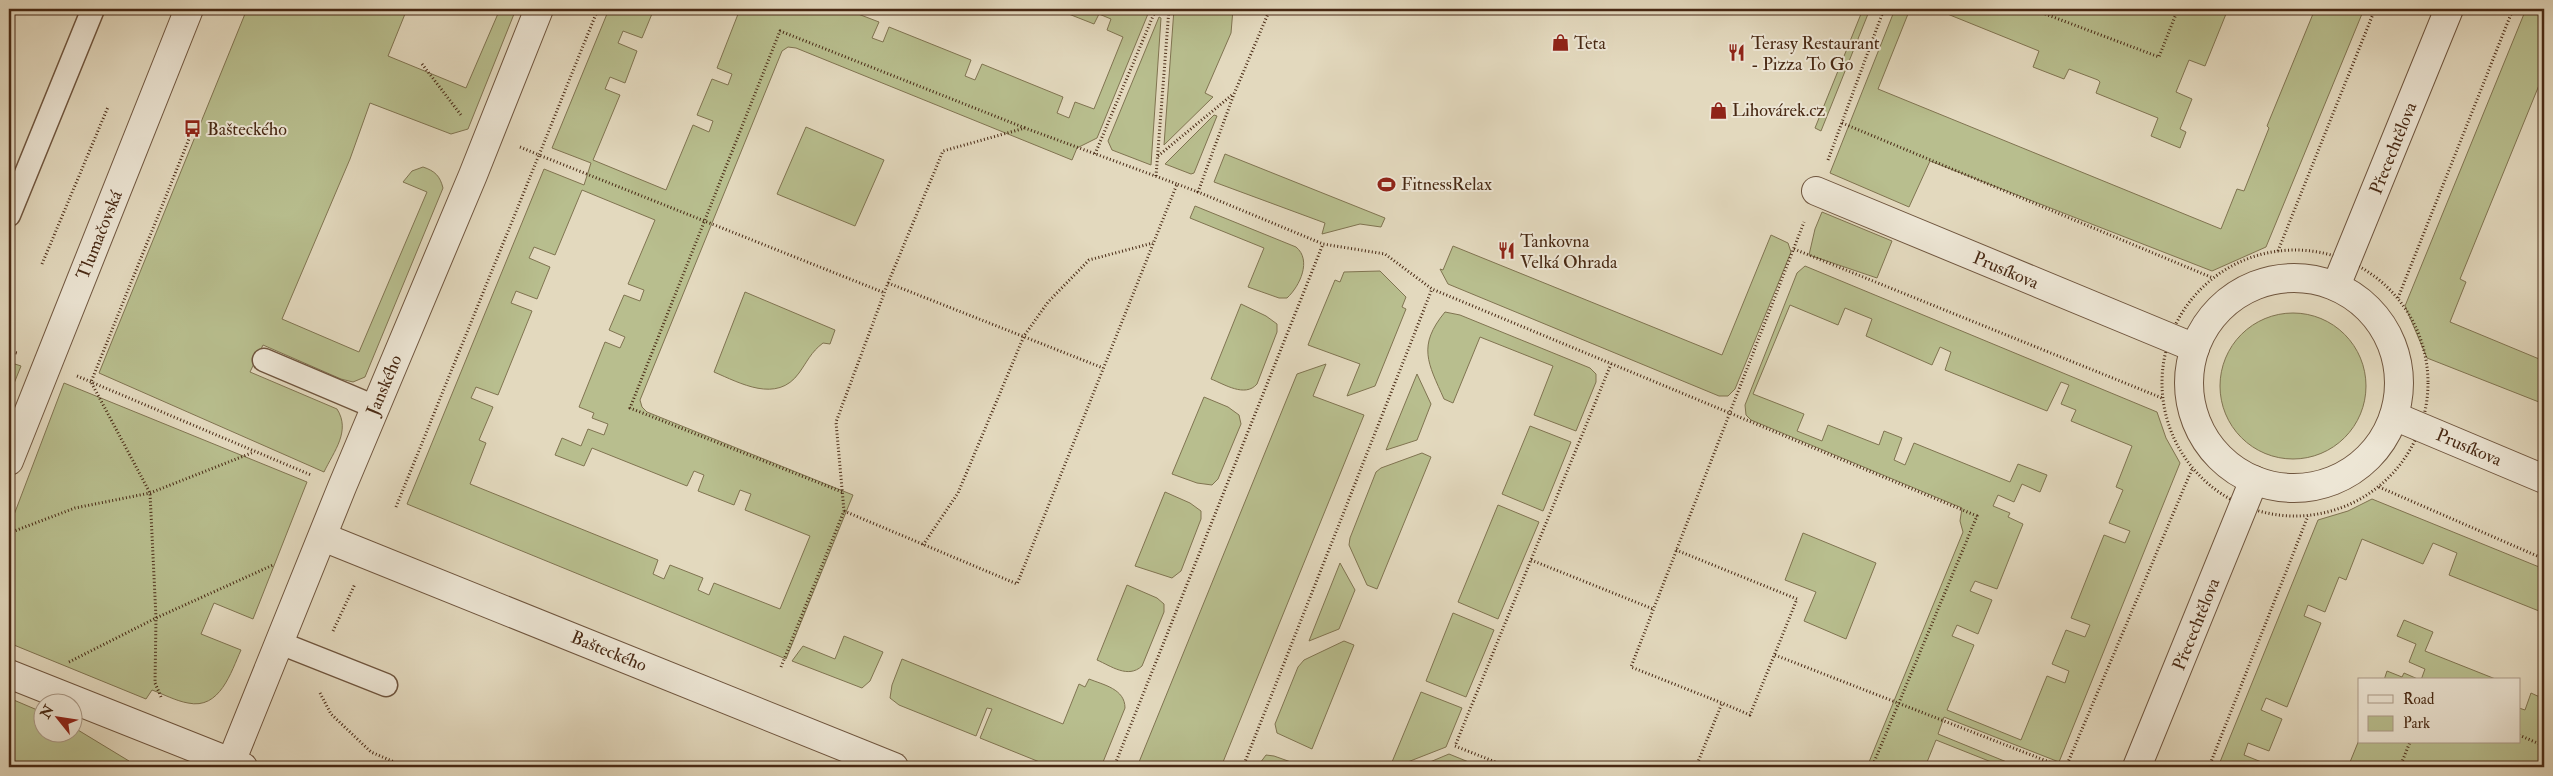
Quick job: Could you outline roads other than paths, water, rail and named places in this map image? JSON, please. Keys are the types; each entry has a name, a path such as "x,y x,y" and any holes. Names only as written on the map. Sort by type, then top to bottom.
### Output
{"street":[{"name":"Tlumačovská","path":"9,462 189,9"},
{"name":"Janského","path":"237,765 280,643 322,537 476,167 539,9"},
{"name":"Přecechtělova","path":"2336,286 2449,9"},
{"name":"Prusíkova","path":"1816,191 2195,348"},
{"path":"2303,278 2336,286 2363,302 2383,326 2396,354 2400,385 2394,416 2378,447 2353,471 2322,485 2287,488 2254,480 2226,464 2206,440 2192,410 2189,379 2195,348 2212,318 2237,295 2269,281 2303,278"},
{"name":"Prusíkova","path":"2394,416 2544,479"},
{"name":"Přecechtělova","path":"2137,767 2254,480"},
{"name":"Bašteckého","path":"322,537 894,767"},
{"path":"9,674 237,765"}],"lane":[{"path":"9,215 93,9"},
{"path":"264,360 375,407"},
{"path":"280,643 386,685"}],"place":[{"name":"Teta","path":"1560,43"},
{"name":"Terasy Restaurant - Pizza To Go","path":"1737,53"},
{"name":"Lihovárek.cz","path":"1718,110"},
{"name":"Bašteckého","path":"193,129"},
{"name":"FitnessRelax","path":"1387,184"},
{"name":"Tankovna Velká Ohrada","path":"1506,251"}]}
